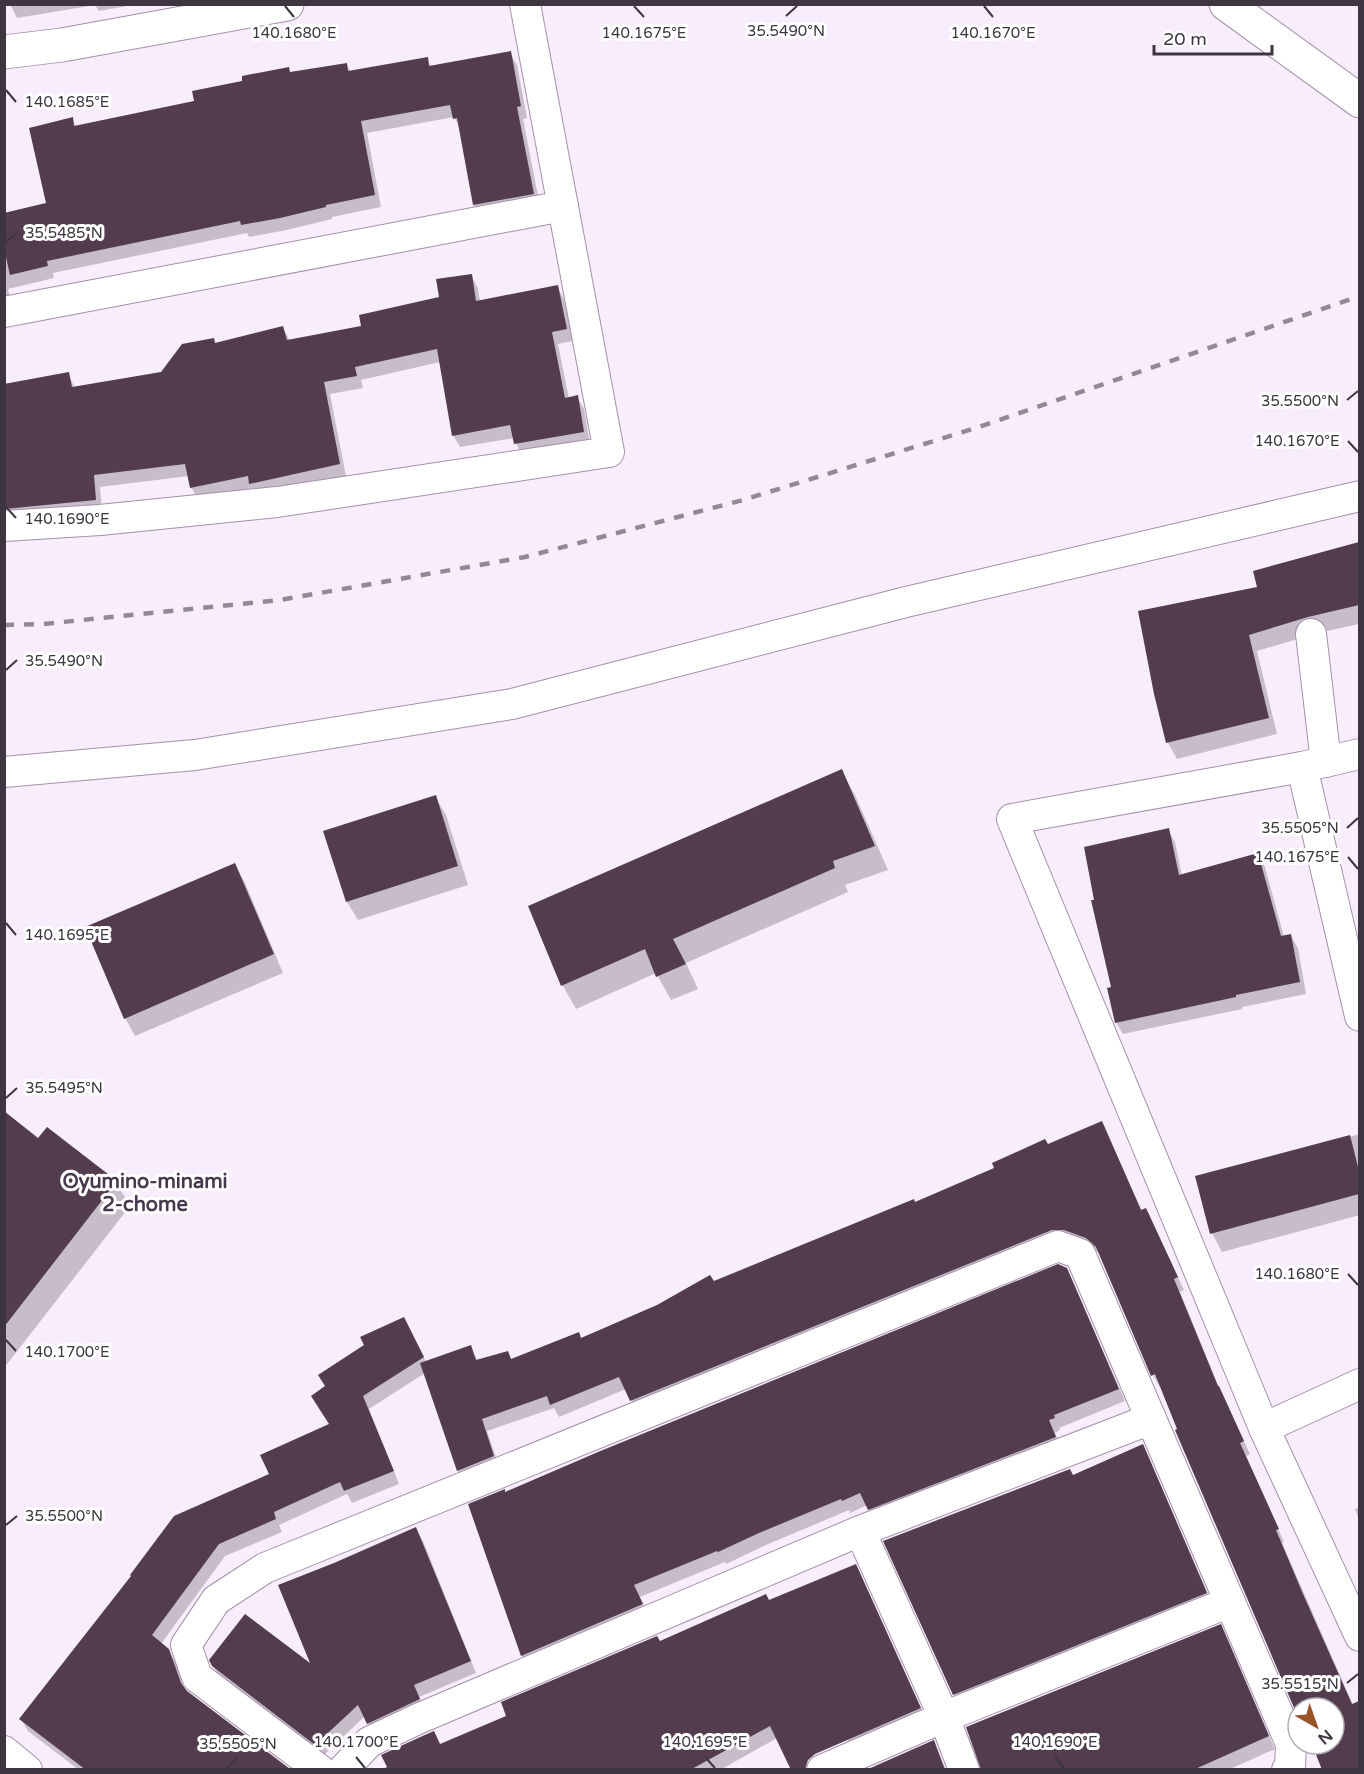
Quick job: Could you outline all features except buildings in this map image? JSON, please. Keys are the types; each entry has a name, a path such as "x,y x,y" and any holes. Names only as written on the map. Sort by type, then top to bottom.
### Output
{"street":[{"path":"4,52 63,45 287,4"},
{"path":"4,526 100,520 277,502 609,452 525,4"},
{"path":"1226,4 1359,101"},
{"path":"4,312 563,206"},
{"path":"4,772 195,755 512,704 906,602 1359,496"},
{"path":"1311,634 1314,764 1359,1016"},
{"path":"1359,754 1012,819 1264,1428 1359,1636"},
{"path":"320,1770 197,1677 186,1645 216,1600 266,1568 1058,1246 1080,1254 1292,1744 1290,1767 1287,1770"},
{"path":"1264,1428 1359,1384"},
{"path":"343,1770 369,1742 420,1718 860,1531 1151,1419"},
{"path":"860,1531 944,1717 964,1770"},
{"path":"822,1770 944,1717 1230,1602"},
{"path":"4,1751 27,1770"}],"railway":[{"path":"4,625 43,624 280,600 525,557 743,500 979,427 1360,296"}],"district":[{"name":"Oyumino-minami 2-chome","path":"145,1192"}]}
